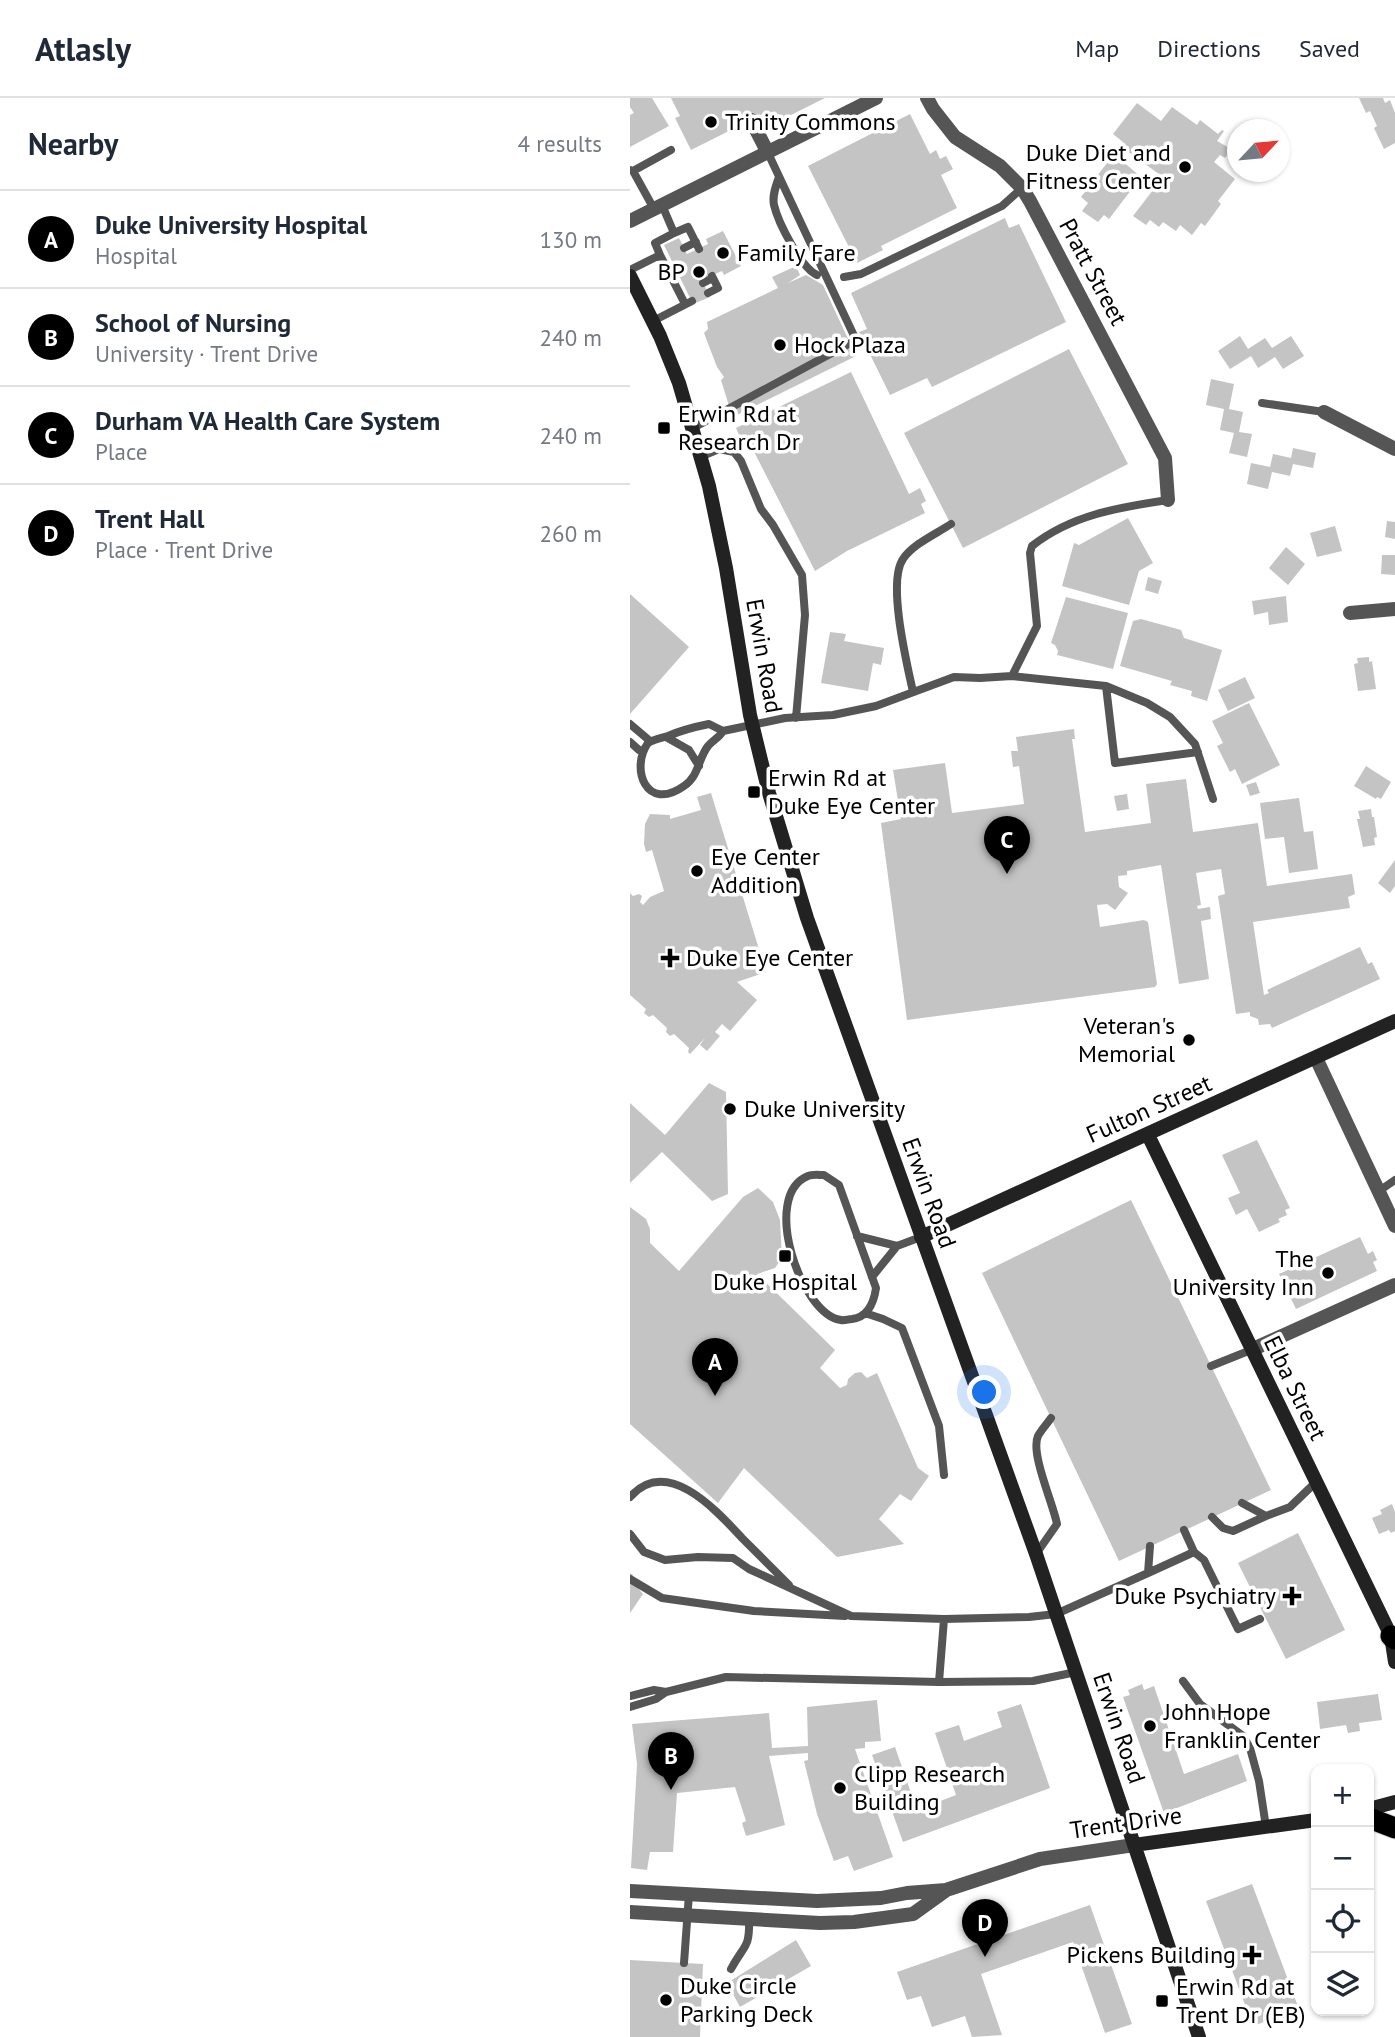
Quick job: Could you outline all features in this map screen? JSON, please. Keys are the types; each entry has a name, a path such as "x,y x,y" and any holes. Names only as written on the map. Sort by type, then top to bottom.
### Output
{"highway":[{"path":"1374,1820 1395,1828"}],"main road":[{"name":"Erwin Road","path":"630,276 653,321 679,383 693,428 709,486 726,568 752,726 769,793 814,941 1036,1555 1199,2037"},
{"name":"Fulton Street","path":"921,1237 1148,1136 1395,1021"},
{"name":"Elba Street","path":"1148,1136 1315,1483 1393,1638 1395,1662"},
{"path":"1374,1808 1395,1802"},
{"name":"Trent Drive","path":"1134,1845 1311,1821"}],"street":[{"path":"630,221 876,98"},
{"name":"Pratt Street","path":"927,98 955,137 1000,166 1021,188 1164,458 1168,500"},
{"path":"751,120 768,153"},
{"path":"1324,412 1395,449"},
{"path":"1350,613 1395,608"},
{"path":"1316,1058 1395,1226"},
{"path":"1251,1350 1395,1285"},
{"name":"Trent Drive","path":"630,1891 817,1902 881,1898 946,1890 1040,1859 1134,1845"},
{"name":"Trent Drive","path":"630,1912 820,1923 878,1920 913,1914 946,1890"}],"lane":[{"path":"671,150 631,170 674,233"},
{"path":"693,428 856,340 768,153"},
{"path":"779,177 773,194 774,207 800,262 817,275"},
{"path":"844,277 861,274 1002,206 1021,188"},
{"path":"653,321 689,303 655,243 688,227 697,245 684,248"},
{"path":"630,270 664,256"},
{"path":"703,283 712,277 718,288 708,293"},
{"path":"1262,403 1324,412"},
{"path":"700,457 719,449 734,452 741,461 761,509 802,575 805,615 796,718"},
{"path":"1013,676 1037,626 1030,553 1032,546 1091,514 1168,500"},
{"path":"913,692 895,592 897,575 901,561 909,552 951,524"},
{"path":"723,731 719,739 711,742 696,773 682,788 670,793 648,793 633,781 631,767 639,750 650,741 666,737 680,729 709,724 723,731 852,711 876,706 954,677 1013,676 1106,687 1147,703 1170,717 1195,744 1213,799"},
{"path":"1106,687 1115,763 1198,752"},
{"path":"630,724 650,741"},
{"path":"666,737 689,750 699,766"},
{"path":"630,742 639,750"},
{"path":"824,1175 839,1185 872,1278 876,1288 874,1301 865,1314 840,1320 825,1312 803,1282 793,1259 787,1235 786,1215 794,1187 808,1176 824,1175"},
{"path":"1379,1191 1395,1180"},
{"path":"857,1236 897,1246"},
{"path":"872,1278 897,1246 921,1237"},
{"path":"865,1314 902,1328 939,1426 944,1475"},
{"path":"1211,1366 1251,1350"},
{"path":"1036,1555 1057,1524 1054,1507 1036,1456 1036,1438 1051,1418"},
{"path":"630,1497 648,1483 672,1482 705,1500 793,1590"},
{"path":"1212,1517 1223,1528 1233,1531 1290,1507 1315,1483"},
{"path":"1242,1503 1266,1516"},
{"path":"1184,1530 1194,1552 1205,1560 1238,1629 1260,1619"},
{"path":"630,1534 644,1552 665,1560 733,1558 749,1569 851,1616"},
{"path":"1148,1573 1150,1546"},
{"path":"630,1579 662,1598 754,1611 944,1619 1030,1617 1056,1614 1194,1552"},
{"path":"939,1682 944,1619"},
{"path":"630,1707 656,1699 666,1692 726,1677 939,1682 1033,1681 1076,1672"},
{"path":"1183,1681 1200,1704 1243,1736 1250,1748 1266,1827"},
{"path":"630,1696 654,1690 666,1692"},
{"path":"684,1963 689,1894"},
{"path":"731,1969 746,1948 750,1937 749,1918"}],"building":[{"path":"630,98 652,98 669,126 630,147 630,115 634,113 630,107"},
{"name":"Trinity Commons","path":"671,98 825,98 771,125 765,113 691,150 675,118 680,116"},
{"path":"1359,98 1383,98 1385,103 1390,100 1395,113 1395,143 1384,149 1374,128 1377,126 1370,111 1366,113"},
{"name":"Duke Diet and Fitness Center","path":"1137,103 1161,121 1172,107 1197,125 1200,120 1218,134 1224,131 1217,141 1227,147 1227,155 1225,158 1220,155 1214,162 1227,173 1227,182 1233,182 1218,201 1221,204 1205,226 1201,223 1192,235 1180,225 1176,231 1163,222 1159,227 1150,220 1146,225 1133,216 1163,177 1127,151 1121,160 1141,177 1109,219 1104,215 1098,222 1082,211 1088,203 1081,197 1123,142 1113,134"},
{"path":"910,114 930,154 936,150 940,159 946,156 953,169 941,175 957,208 881,246 883,250 857,263 808,166"},
{"path":"1005,218 1009,228 1019,224 1066,322 932,387 927,378 890,395 859,332 867,329 851,293"},
{"name":"BP","path":"723,231 741,266 724,275 722,271 702,280 710,297 693,304 664,245 679,238 687,254 708,244 706,239"},
{"name":"Hock Plaza","path":"796,266 800,275 788,283 806,275 823,285 856,356 735,416 721,380 724,377 717,367 704,333 708,329 707,322 778,288 772,277"},
{"path":"1240,336 1248,349 1265,338 1272,348 1291,336 1304,356 1283,369 1275,357 1258,368 1251,356 1230,369 1218,351"},
{"path":"1069,349 1128,464 963,548 904,433"},
{"path":"851,372 909,494 920,488 926,501 921,504 925,513 847,551 815,571 748,440 743,444 736,428"},
{"path":"1211,379 1234,384 1229,409 1243,412 1239,432 1252,434 1247,457 1229,453 1234,433 1220,430 1224,409 1206,405"},
{"path":"1293,448 1316,453 1313,468 1293,464 1290,476 1272,472 1268,489 1247,484 1251,463 1270,467 1273,454 1291,458"},
{"path":"1128,518 1153,563 1139,571 1129,605 1062,586 1074,543 1079,545"},
{"path":"1387,521 1395,522 1395,539 1385,537"},
{"path":"1335,526 1342,551 1317,557 1310,533"},
{"path":"1286,547 1305,564 1288,585 1269,568"},
{"path":"1382,555 1395,555 1395,575 1381,574"},
{"path":"1148,577 1162,581 1158,594 1145,590"},
{"path":"630,594 689,647 630,714"},
{"path":"1286,596 1288,622 1269,625 1268,612 1254,615 1252,601"},
{"path":"1066,597 1128,613 1113,669 1057,655 1055,645 1051,643"},
{"path":"1141,619 1181,630 1184,638 1222,650 1207,701 1191,696 1192,691 1170,685 1172,681 1120,666 1133,621"},
{"path":"830,632 846,634 844,641 884,648 881,665 873,663 868,691 821,683"},
{"path":"1369,657 1376,689 1358,691 1354,664 1358,663 1357,658"},
{"path":"1245,677 1255,698 1228,711 1218,690"},
{"path":"1249,703 1280,765 1242,784 1235,769 1230,772 1217,746 1223,743 1212,721"},
{"path":"1074,729 1075,739 1072,739 1085,832 1151,823 1146,784 1186,779 1193,832 1258,823 1267,886 1352,874 1355,894 1348,897 1350,908 1253,922 1264,995 1269,993 1267,990 1360,947 1368,964 1372,962 1380,979 1272,1028 1270,1024 1259,1025 1258,1019 1250,1016 1250,1012 1236,1014 1218,896 1225,894 1221,869 1196,873 1201,905 1197,906 1198,909 1210,907 1211,919 1201,921 1209,979 1179,984 1161,865 1127,871 1127,875 1118,876 1119,887 1128,893 1115,910 1107,904 1097,905 1100,927 1144,920 1148,922 1157,984 1155,987 907,1020 881,823 901,819 893,770 945,763 952,813 1024,804 1019,766 1013,767 1011,751 1018,751 1016,737"},
{"path":"1366,766 1391,782 1381,799 1376,799 1354,786"},
{"path":"1256,782 1260,793 1250,796 1246,785"},
{"path":"711,793 766,972 737,982 757,1000 730,1031 722,1024 715,1032 720,1036 707,1051 700,1045 705,1038 690,1054 689,1048 674,1034 670,1036 666,1032 667,1028 653,1015 649,1017 644,1013 646,1009 630,995 630,893 633,896 642,896 640,902 643,905 650,897 664,891 652,850 646,852 644,844 645,824 650,814 670,815 670,819 701,810 697,797"},
{"path":"1127,794 1129,809 1117,811 1114,796"},
{"path":"1299,798 1304,832 1313,831 1318,869 1289,873 1284,837 1265,839 1260,803"},
{"path":"1371,809 1377,837 1374,838 1375,845 1363,847 1358,811"},
{"path":"1395,860 1395,886 1390,893 1378,883"},
{"path":"709,1083 726,1092 728,1194 712,1201 662,1152 630,1183 630,1103 665,1135"},
{"path":"1257,1140 1290,1208 1285,1210 1287,1215 1278,1219 1280,1222 1259,1232 1247,1209 1236,1215 1228,1198 1240,1193 1222,1155"},
{"path":"758,1188 773,1202 780,1220 782,1258 775,1268 757,1274 835,1350 820,1368 840,1388 847,1385 848,1379 855,1373 861,1372 867,1378 877,1373 918,1468 929,1476 911,1501 900,1494 879,1519 904,1544 837,1557 744,1468 718,1503 630,1424 630,1207 646,1219 650,1229 650,1243 679,1271 743,1197"},
{"path":"1131,1200 1271,1490 1119,1561 982,1273"},
{"name":"The University Inn","path":"1360,1237 1368,1254 1373,1251 1377,1260 1373,1262 1377,1271 1296,1309 1279,1274"},
{"path":"1392,1504 1395,1531 1379,1534 1372,1518 1382,1514 1380,1510"},
{"name":"Duke Psychiatry","path":"1298,1533 1345,1630 1286,1659 1238,1563"},
{"path":"630,1573 633,1575 631,1580 643,1594 630,1613"},
{"name":"John Hope Franklin Center","path":"1142,1684 1144,1690 1154,1686 1184,1774 1238,1754 1247,1781 1164,1813 1123,1697 1130,1695 1128,1690"},
{"path":"1378,1694 1382,1720 1359,1723 1360,1731 1348,1733 1346,1725 1320,1729 1317,1702"},
{"path":"877,1700 881,1741 865,1742 865,1748 855,1749 893,1857 854,1871 848,1856 834,1861 817,1814 804,1761 808,1760 808,1753 769,1756 785,1825 746,1836 742,1823 746,1821 735,1787 677,1793 673,1852 650,1852 647,1870 631,1868 637,1764 632,1724 769,1713 772,1748 808,1746 807,1707"},
{"path":"1021,1704 1050,1788 903,1842 872,1755 895,1747 917,1810 956,1795 935,1733 959,1725 964,1741 1002,1727 997,1712"},
{"name":"Pickens Building","path":"1252,1884 1299,2009 1253,2026 1206,1901"},
{"path":"1090,1905 1132,2024 1105,2033 1073,1942 981,1974 1002,2035 972,2037 965,2016 932,2027 921,1996 907,2000 897,1972"},
{"path":"796,1940 811,1966 740,2007 727,1983"},
{"name":"Duke Circle Parking Deck","path":"630,1960 703,1964 700,2037 630,2037"}],"place":[{"name":"Trinity Commons","path":"711,122"},
{"name":"Duke Diet and Fitness Center","path":"1185,167"},
{"name":"Family Fare","path":"723,253"},
{"name":"BP","path":"699,272"},
{"name":"Hock Plaza","path":"780,345"},
{"name":"Erwin Rd at Research Dr","path":"664,428"},
{"name":"Erwin Rd at Duke Eye Center","path":"754,792"},
{"name":"Eye Center Addition","path":"697,871"},
{"name":"Durham VA Health Care System","path":"1007,874"},
{"name":"Duke Eye Center","path":"670,958"},
{"name":"Veteran's Memorial","path":"1189,1040"},
{"name":"Duke University","path":"730,1109"},
{"name":"Duke Hospital","path":"785,1256"},
{"name":"The University Inn","path":"1328,1273"},
{"name":"Duke University Hospital","path":"715,1396"},
{"name":"Duke Psychiatry","path":"1292,1596"},
{"name":"John Hope Franklin Center","path":"1150,1726"},
{"name":"Clipp Research Building","path":"840,1788"},
{"name":"School of Nursing","path":"671,1790"},
{"name":"Pickens Building","path":"1252,1955"},
{"name":"Trent Hall","path":"985,1957"},
{"name":"Duke Circle Parking Deck","path":"666,2000"},
{"name":"Erwin Rd at Trent Dr (EB)","path":"1162,2001"}]}
